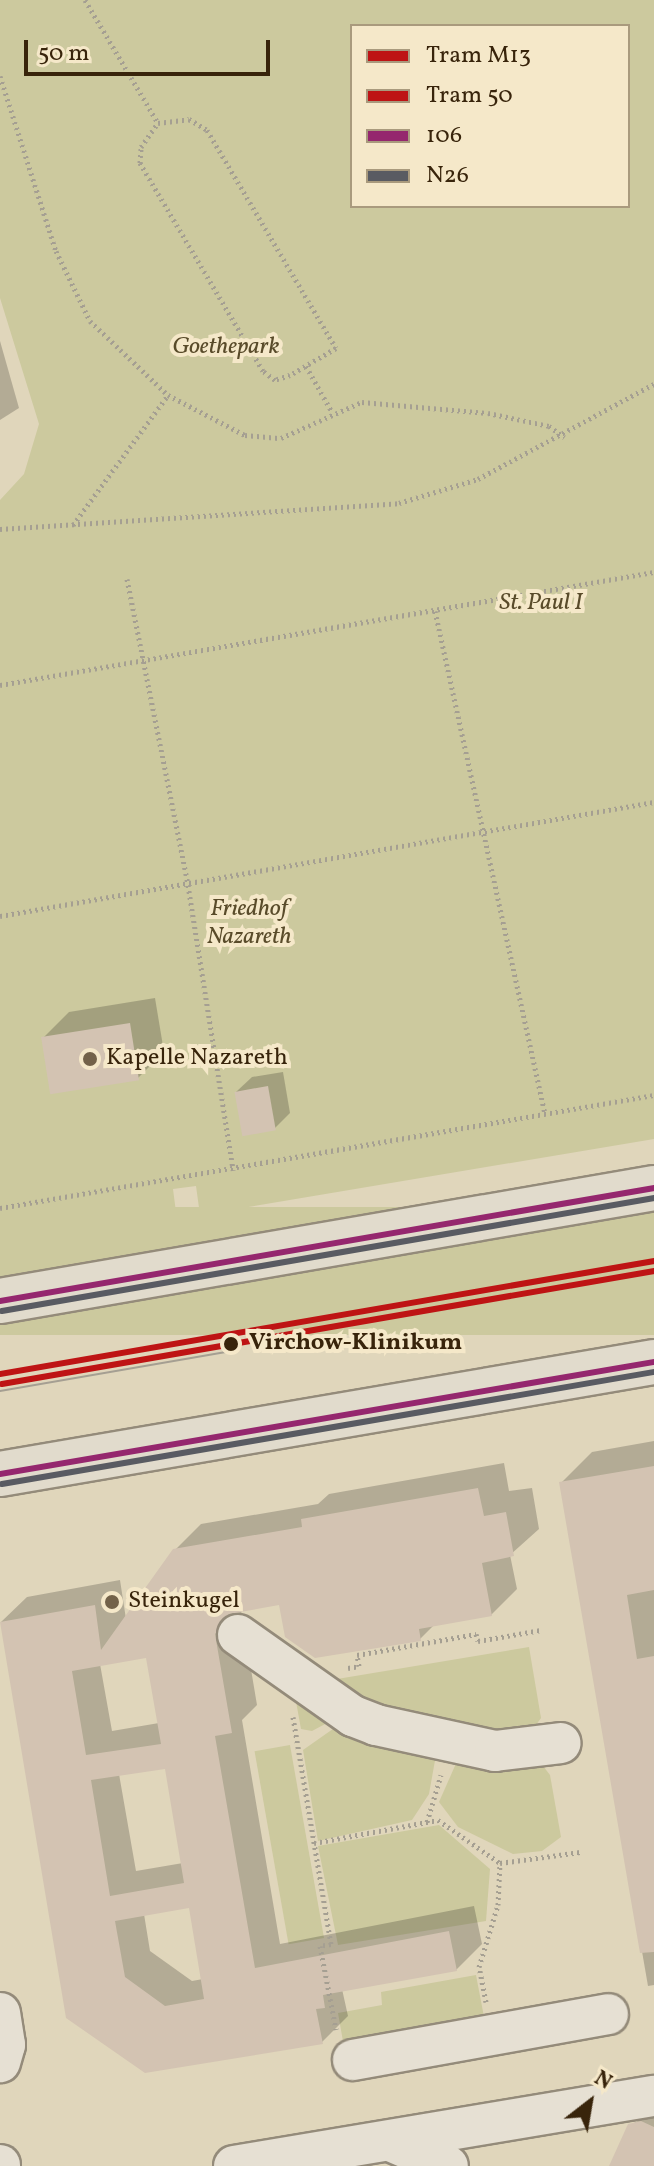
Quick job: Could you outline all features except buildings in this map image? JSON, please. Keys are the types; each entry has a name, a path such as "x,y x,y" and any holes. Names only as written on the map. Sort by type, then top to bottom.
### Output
{"main road":[{"path":"0,1301 654,1188"},
{"path":"0,1474 654,1362"}],"lane":[{"path":"238,1635 353,1716 450,1743 495,1751 561,1743"},
{"path":"0,2013 5,2045 0,2062"},
{"path":"345,2046 492,2035 608,2014"},
{"path":"234,2166 654,2096"},
{"path":"390,2141 448,2166"}],"path":[{"path":"85,0 158,123"},
{"path":"0,76 56,251 90,321 168,395 245,435 281,438 332,412 362,402 440,406 549,426 564,437"},
{"path":"189,119 207,130 336,348 306,366 275,380 263,371 140,163 141,147 158,123 189,119"},
{"path":"306,366 332,412"},
{"path":"0,529 399,503 478,479 564,437 654,384"},
{"path":"73,525 168,395"},
{"path":"0,685 654,572"},
{"path":"127,579 188,885 233,1170"},
{"path":"435,611 545,1114"},
{"path":"0,916 654,802"},
{"path":"0,1208 654,1095"},
{"path":"345,2046 320,1946 331,1944 287,1686 306,1683 312,1674 359,1666 357,1655 476,1634 478,1641 541,1630"},
{"path":"427,1822 450,1743"},
{"path":"314,1843 438,1820 500,1863 580,1852"},
{"path":"492,2035 479,1967 498,1905 500,1863"}],"green space":[{"path":"0,0 654,0 654,1139 200,1215 196,1186 173,1189 177,1220 0,1251 0,500 24,474 39,424 0,298"},
{"path":"0,1207 654,1207 654,1335 0,1335"},
{"path":"529,1647 541,1718 526,1739 414,1724 325,1681"},
{"path":"295,1696 329,1718 327,1723 312,1731 301,1729"},
{"path":"340,1724 436,1755 429,1794 412,1820 318,1841 303,1750"},
{"path":"290,1745 324,1938 289,1944 255,1751"},
{"path":"458,1759 540,1762 550,1775 561,1837 542,1851 513,1854 458,1827 439,1802"},
{"path":"439,1825 490,1869 486,1921 338,1945 318,1846"},
{"path":"476,1975 485,2022 344,2047 338,2013 382,2005 381,1992"}],"tram line":[{"name":"M13","path":"0,1374 654,1261"},
{"name":"50","path":"2,1384 654,1271"},
{"path":"0,1391 232,1351"}],"transit line":[{"name":"106","path":"0,1301 654,1188"},
{"name":"N26","path":"2,1311 654,1198"},
{"name":"106","path":"0,1474 654,1362"},
{"name":"N26","path":"2,1484 654,1372"}],"place":[{"name":"Kapelle Nazareth","path":"90,1059"},
{"name":"Virchow-Klinikum","path":"231,1344"},
{"name":"Steinkugel","path":"112,1602"}],"park label":[{"name":"Goethepark","path":"226,348"},
{"name":"St. Paul I","path":"541,604"},
{"name":"Friedhof Nazareth","path":"249,924"}]}
